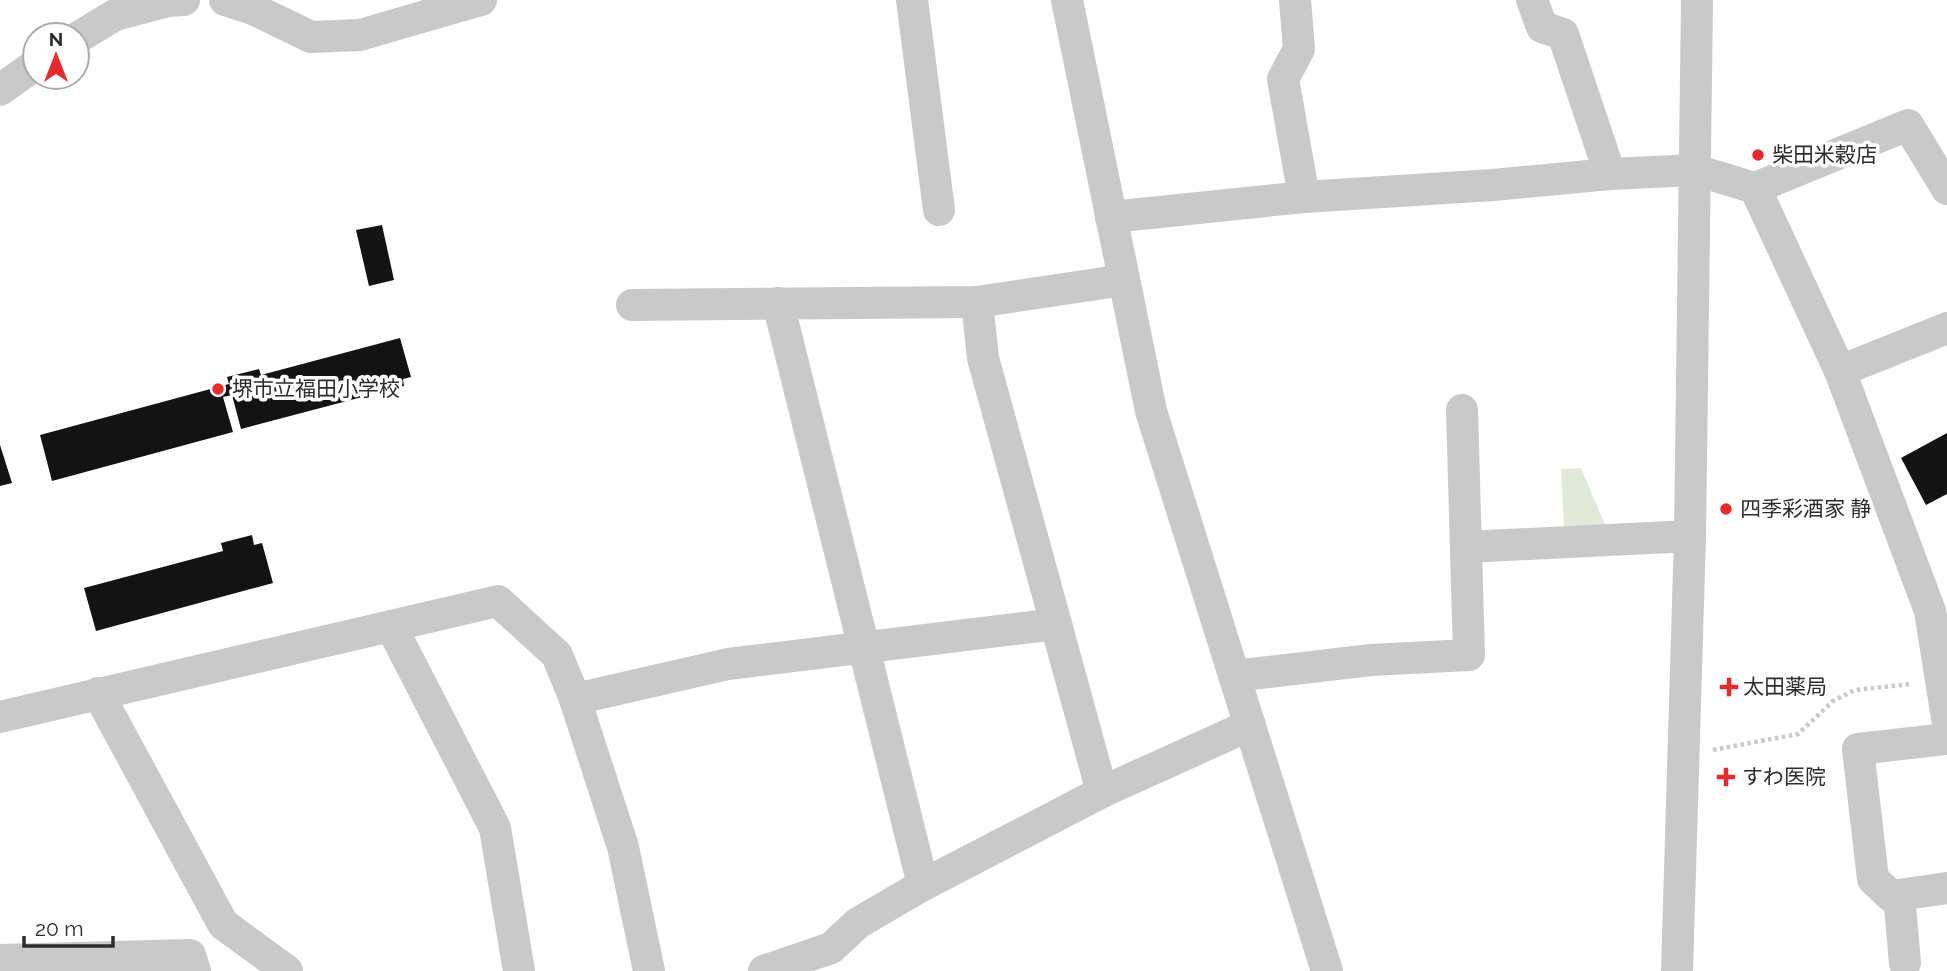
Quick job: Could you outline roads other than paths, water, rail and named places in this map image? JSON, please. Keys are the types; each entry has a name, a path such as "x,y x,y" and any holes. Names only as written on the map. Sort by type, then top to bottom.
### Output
{"street":[{"path":"91,30 115,15 168,1 184,0"},
{"path":"225,0 253,9 311,37 360,35 481,0"},
{"path":"912,0 939,210"},
{"path":"1295,0 1299,49 1283,79 1304,197"},
{"path":"1532,0 1542,27 1563,34 1610,174"},
{"path":"1677,971 1690,536 1697,0"},
{"path":"1072,1 1111,217 1151,411 1327,971"},
{"path":"0,90 21,75"},
{"path":"1111,217 1304,197 1695,170 1755,188 1908,125 1947,189"},
{"path":"1755,188 1840,371 1930,611 1947,718"},
{"path":"632,305 977,302 1124,280"},
{"path":"977,302 983,358 1102,792"},
{"path":"778,303 923,885"},
{"path":"1840,371 1947,328"},
{"path":"1234,676 1371,660 1469,655 1462,410"},
{"path":"1466,547 1690,536"},
{"path":"0,717 498,601 557,654 575,699 622,847 649,971"},
{"path":"575,699 728,664 1056,624"},
{"path":"391,626 495,828 519,971"},
{"path":"98,694 223,924 287,971"},
{"path":"764,971 831,948 858,923 923,885 1102,792 1250,724"},
{"path":"1947,739 1858,749 1873,879 1891,896 1947,888"},
{"path":"1899,895 1905,963"},
{"path":"0,961 192,963 223,924"}],"place":[{"name":"柴田米穀店","path":"1758,155"},
{"name":"堺市立福田小学校","path":"218,389"},
{"name":"四季彩酒家 静","path":"1726,509"},
{"name":"太田薬局","path":"1729,687"},
{"name":"すわ医院","path":"1726,777"}]}
